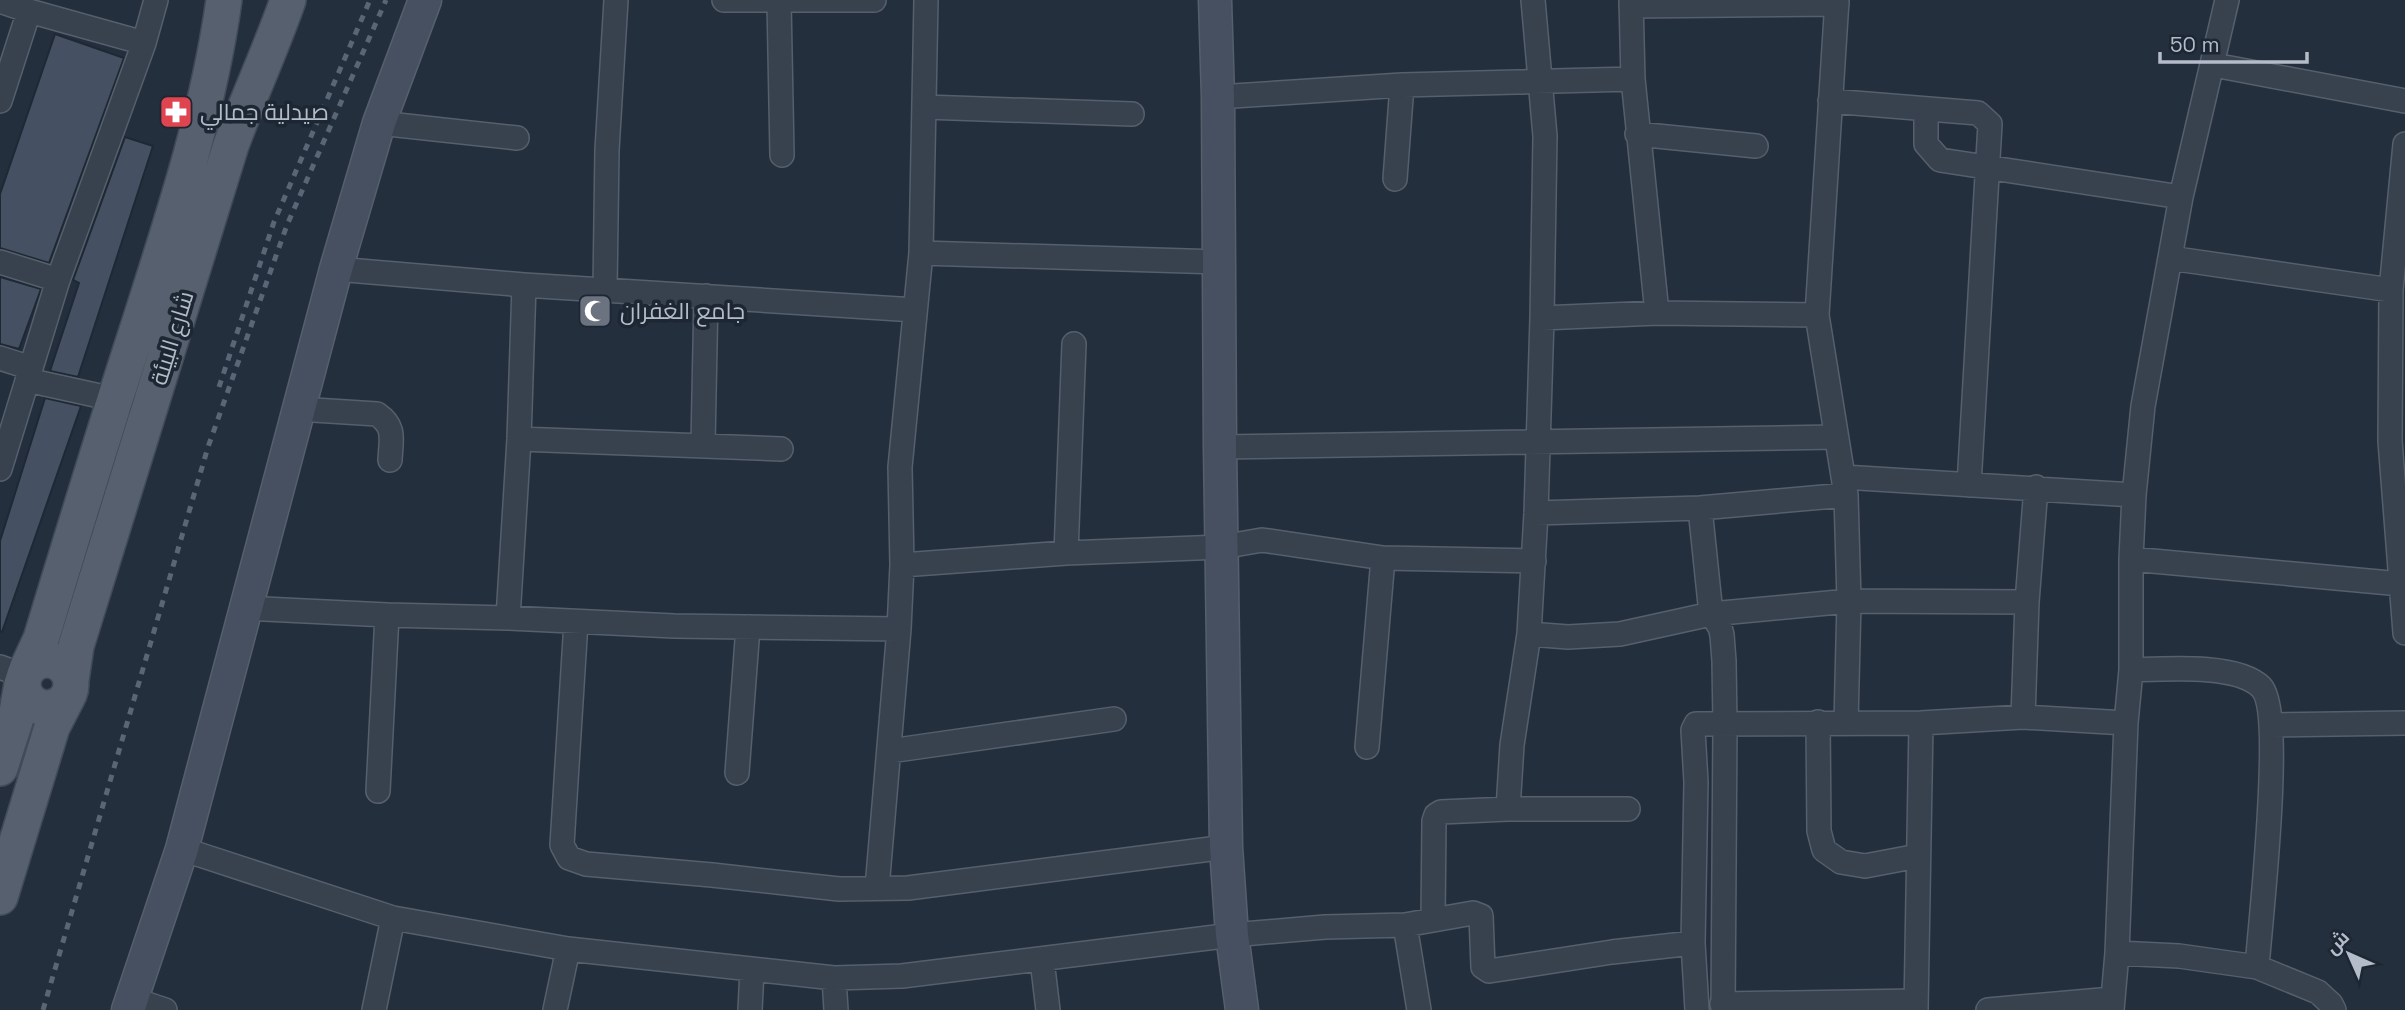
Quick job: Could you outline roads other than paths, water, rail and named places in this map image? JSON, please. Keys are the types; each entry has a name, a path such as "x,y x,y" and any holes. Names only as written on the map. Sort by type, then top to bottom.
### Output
{"main road":[{"name":"شارع البيئة","path":"0,768 16,718 18,674 41,639 169,231 199,126 216,52 224,0"},
{"name":"شارع البيئة","path":"0,897 52,727 70,688 76,646 231,145 252,88 274,43 288,0"},
{"path":"102,441 137,452"},
{"path":"18,674 27,699 41,708 57,706 70,688"}],"street":[{"path":"0,467 58,280 144,43 156,0"},
{"path":"165,1010 130,1004 182,849 212,743 336,269 379,123 425,0"},
{"path":"605,289 607,150 616,0"},
{"path":"724,0 874,0"},
{"path":"877,888 899,629 902,565 900,467 921,253 926,0"},
{"path":"1215,0 1226,847 1241,1010"},
{"path":"1508,809 1512,745 1529,634 1536,513 1545,136 1533,0"},
{"path":"1988,1010 2112,1004 2131,670 2134,495 2143,406 2181,197 2214,65 2227,0"},
{"path":"0,1 144,43"},
{"path":"779,1 782,155"},
{"path":"1657,313 1637,134 1631,3 1837,2 1817,316 1844,486 1849,601 1846,723"},
{"path":"0,101 29,11"},
{"path":"2214,65 2405,101"},
{"path":"1218,97 1402,85 1633,79"},
{"path":"1395,179 1402,85"},
{"path":"1830,101 1978,113 1990,124 1969,485"},
{"path":"924,107 1132,114"},
{"path":"1926,110 1926,144 1940,160 2181,197"},
{"path":"379,123 517,138"},
{"path":"1637,134 1756,146"},
{"path":"2405,144 2391,290 2390,441 2405,634"},
{"path":"921,253 1220,262"},
{"path":"2170,258 2391,290"},
{"path":"0,261 58,280"},
{"path":"336,269 524,285 915,310"},
{"path":"508,618 519,439 524,285"},
{"path":"703,444 706,296"},
{"path":"1542,318 1657,313 1817,316"},
{"path":"1066,553 1074,344"},
{"path":"0,358 29,374 151,407"},
{"path":"298,410 377,414 386,420 391,430 390,460"},
{"path":"1220,447 1835,437"},
{"path":"519,439 781,449"},
{"path":"1536,513 1700,508 1844,486 1969,485 2134,495"},
{"path":"2023,717 2027,602 2036,488"},
{"path":"1700,508 1711,614 1722,635 1726,724 1723,1007 1916,1006 1922,723"},
{"path":"902,565 1066,553 1222,547 1262,540 1383,558 1534,561"},
{"path":"1367,747 1383,558"},
{"path":"2131,558 2401,583"},
{"path":"1529,634 1620,634 1711,614 1849,601 2027,602"},
{"path":"246,608 576,622 899,629"},
{"path":"378,791 387,615"},
{"path":"576,622 562,845 569,858 586,864 839,889 908,888 1226,847"},
{"path":"737,773 748,626"},
{"path":"2131,670 2193,668 2225,672 2254,681 2263,689 2267,698 2271,725 2271,798 2257,967"},
{"path":"1697,1010 1693,943 1696,782 1693,730 1696,724 1922,723 2023,717 2126,723"},
{"path":"890,751 1114,719"},
{"path":"1818,722 1819,831 1824,850 1841,863 1865,866 1918,856"},
{"path":"2271,725 2405,723"},
{"path":"1433,919 1434,821 1436,815 1441,812 1487,808 1628,809"},
{"path":"182,849 393,918 568,949 834,978 902,976 1232,935 1325,927 1405,925 1473,913 1481,916 1483,967 1489,971 1693,943"},
{"path":"374,1010 393,918"},
{"path":"1405,925 1419,1010"},
{"path":"555,1010 568,949"},
{"path":"2117,953 2179,956 2257,967 2318,992 2334,1010"},
{"path":"1042,960 1048,1010"},
{"path":"750,1010 752,970"},
{"path":"834,978 836,1010"}],"railway":[{"path":"219,387 274,222 370,0"},
{"path":"43,1010 208,447 287,225 386,0"}],"place":[{"name":"صيدلية جمالي","path":"176,112"},
{"name":"جامع الغفران","path":"595,311"}]}
